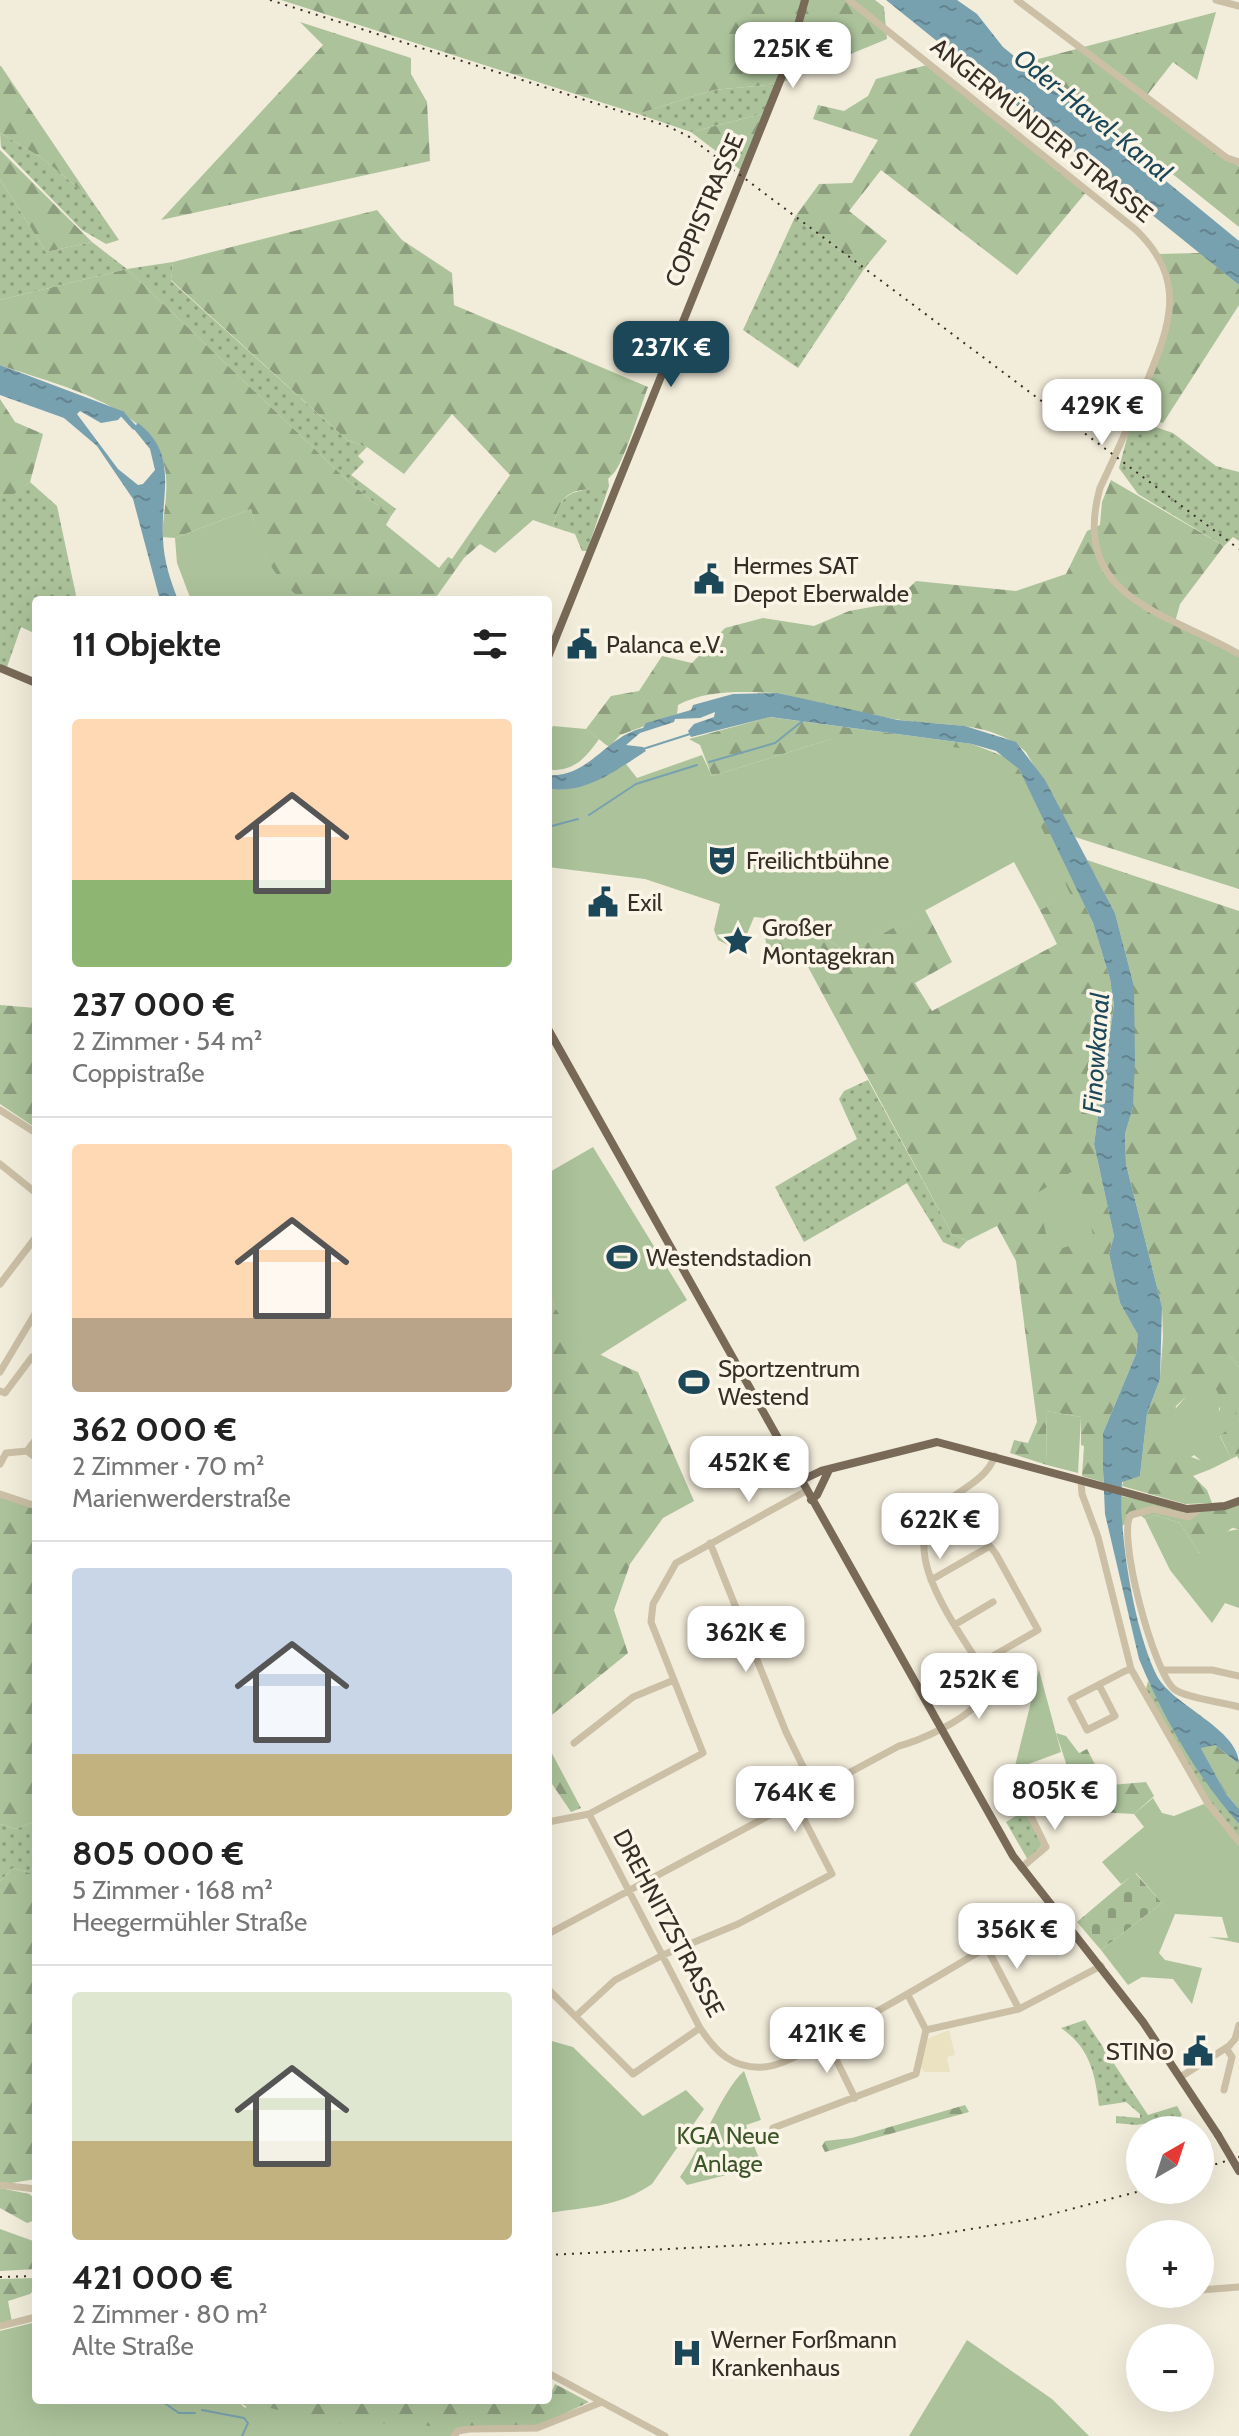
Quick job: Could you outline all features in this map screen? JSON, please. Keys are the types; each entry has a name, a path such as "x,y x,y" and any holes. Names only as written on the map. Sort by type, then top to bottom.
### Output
{"main road":[{"name":"COPPISTRASSE","path":"552,647 788,61 805,0"},
{"path":"0,668 32,681"},
{"path":"552,1036 681,1261 808,1496 1021,1868 1101,1966 1182,2076 1239,2171"},
{"path":"800,1481 931,1442 995,1456 1152,1500 1200,1509 1239,1501"},
{"path":"808,1496 817,1495 828,1472"}],"street":[{"name":"ANGERMÜNDER STRASSE","path":"849,0 1135,229 1157,255 1169,283 1170,323 1134,415 1100,488 1093,516 1098,550 1115,584 1136,604 1239,654"},
{"path":"1017,0 1238,159"},
{"path":"1216,0 1239,6"},
{"path":"0,1110 32,1130"},
{"path":"0,1164 32,1190"},
{"path":"0,1284 32,1242"},
{"path":"0,1372 32,1319"},
{"path":"2,1395 32,1357"},
{"path":"27,1451 32,1444"},
{"path":"0,1464 6,1453 27,1451 32,1455"},
{"path":"552,1932 815,1791 939,1728 949,1727 978,1704 986,1678 931,1580 922,1555 926,1527 942,1505 989,1470 995,1456"},
{"path":"1081,1481 1131,1669 1214,1812 1239,1842"},
{"path":"0,1494 32,1505"},
{"path":"552,1821 589,1814 703,1753 651,1622 653,1604 668,1570 710,1543 808,1496"},
{"path":"1200,1509 1189,1517 1153,1509 1131,1515 1126,1522 1146,1624 1162,1670 1178,1693 1239,1707"},
{"path":"710,1543 786,1732 815,1791"},
{"path":"931,1580 990,1546 1038,1630 979,1664"},
{"path":"956,1624 993,1602"},
{"path":"1099,1685 1115,1716 1087,1730 1071,1699 1099,1685 1131,1669"},
{"path":"1162,1670 1212,1670 1239,1676"},
{"path":"574,1743 633,1697 674,1680"},
{"path":"1021,1868 1046,1847 1025,1810 1024,1802 1028,1795 1060,1775"},
{"path":"576,2016 604,1986 663,1955 738,1924 832,1874 795,1802"},
{"name":"DREHNITZSTRASSE","path":"589,1814 700,2028 721,2055 752,2066 772,2066 826,2039 908,1995 1053,1907"},
{"path":"987,1948 1019,2009"},
{"path":"926,2030 1019,2009 1101,1966"},
{"path":"552,1993 633,2074 700,2028"},
{"path":"773,2128 916,2074 926,2030 908,1995"},
{"path":"1182,2076 1226,2048 1235,2039 1239,2025"},
{"path":"826,2039 855,2098"},
{"path":"1224,2090 1232,2057 1226,2048"},
{"path":"0,2185 32,2189"},
{"path":"1214,2289 1239,2287"},
{"path":"0,2326 32,2318"},
{"path":"552,2375 665,2436"},
{"path":"454,2436 458,2431 469,2429 537,2428 602,2402"}],"green space":[{"path":"281,0 875,0 884,7 887,39 778,84 713,90 638,114"},
{"path":"1216,12 1197,80 1173,62 1144,99 1239,166 1239,227 1031,61"},
{"path":"300,22 411,58 411,74 427,102 430,161 161,220 323,45"},
{"path":"927,65 1088,190 1017,275 881,170 849,211 887,241 864,269 795,217 819,184 852,183 878,140 813,119 818,105 844,111 868,96 876,79"},
{"path":"0,66 90,198 42,158 0,133"},
{"path":"778,84 766,113 691,132 638,114 713,90"},
{"path":"766,113 742,171 691,132"},
{"path":"0,133 42,158 90,198 119,240 106,244 82,230 1,147"},
{"path":"0,150 92,242 46,252 0,179"},
{"path":"0,179 46,252 92,242 127,269 0,300"},
{"path":"377,210 402,240 452,273 454,305 648,387 627,446 613,474 602,483 564,499 553,527 533,520 495,553 480,544 464,558 437,596 297,596 276,579 259,542 251,509 175,538 162,537 166,477 157,447 142,428 98,400 0,365 0,300 127,269 348,481 391,516 386,525 439,568 448,557 452,559 510,475 452,414 404,474 367,447 347,440 171,280 173,262"},
{"path":"795,217 864,269 798,368 743,330"},
{"path":"1200,253 1239,285 1239,305 1163,423 1142,416 1132,419 1166,337 1170,292 1157,254"},
{"path":"173,262 171,281 347,440 367,447 358,456 364,462 351,475 396,509 391,516 348,481 127,269"},
{"path":"0,399 15,422 43,434 30,482 6,500 0,494"},
{"path":"1132,419 1173,433 1216,466 1239,472 1239,541 1233,537 1224,546 1138,494 1119,468"},
{"path":"608,478 609,486 587,551 582,551 575,534 553,527 557,512 567,496"},
{"path":"1111,480 1224,546 1180,604 1175,622 1239,654 1239,889 1075,837 1026,752 1012,741 981,729 880,717 779,693 740,692 702,696 678,705 677,714 620,735 609,747 586,729 611,696 639,691 662,656 692,663 725,628 763,618 814,626 849,611 894,603 916,581 1016,591 1066,574 1087,531 1100,525 1102,502"},
{"path":"30,482 57,506 76,596 32,596 32,632 21,627 7,667 0,664 0,494 6,499"},
{"path":"251,509 273,570 297,596 189,596 177,563 175,538"},
{"path":"769,717 972,744 1008,758 1019,769 1093,923 1110,979 1114,1005 1094,1144 1114,1236 1109,1254 1120,1303 1138,1335 1136,1354 1103,1433 1103,1482 1082,1476 1084,1446 1081,1445 1081,1417 1046,1411 1047,1465 1010,1453 1014,1440 1028,1443 1037,1422 1016,1261 997,1226 967,1241 952,1234 800,952 767,952 763,918 791,921 849,952 925,910 952,962 915,983 932,1011 1057,944 1040,910 1070,893 831,739 712,776 700,745 689,739"},
{"path":"552,728 586,729 599,739 578,763 565,769 552,770"},
{"path":"831,739 926,743 974,752 994,760 1017,780 1070,894 1040,910 1014,862 849,952 791,921 754,917 740,951 718,940 714,930 720,904 645,879 552,867 552,789 578,787 626,764 637,778 702,755 712,776"},
{"path":"1087,860 1239,911 1239,1367 1229,1355 1239,1421 1239,1459 1237,1456 1231,1459 1220,1435 1220,1404 1192,1391 1176,1406 1170,1445 1177,1452 1208,1463 1211,1469 1193,1476 1207,1490 1212,1503 1185,1504 1122,1486 1124,1478 1140,1476 1147,1414 1160,1379 1162,1307 1126,1164 1125,1134 1133,1107 1134,986 1115,913"},
{"path":"0,1005 32,1008 32,1125 0,1104"},
{"path":"868,1080 952,1234 967,1241 959,1249 943,1242 907,1183 804,1242 775,1187 857,1139 839,1099 844,1091"},
{"path":"593,1147 687,1300 600,1355 574,1338 552,1302 552,1171"},
{"path":"1076,1169 1094,1238 1050,1252 1037,1193"},
{"path":"552,1302 585,1344 638,1372 694,1501 663,1518 630,1564 614,1610 628,1653 552,1715"},
{"path":"1229,1355 1239,1367 1239,1421 1217,1360"},
{"path":"1202,1378 1214,1385 1222,1401 1219,1409 1227,1430 1220,1436 1231,1459 1211,1469 1194,1455 1188,1459 1172,1452 1170,1445 1160,1440 1157,1430"},
{"path":"1046,1411 1081,1417 1078,1473 1047,1465"},
{"path":"1121,1496 1186,1510 1239,1503 1239,1529 1232,1528 1199,1553 1180,1523 1155,1515 1145,1519 1139,1514 1122,1526"},
{"path":"0,1497 32,1508 32,1823 16,1829 0,1824"},
{"path":"1155,1515 1180,1523 1199,1553 1219,1533 1239,1529 1239,1608 1225,1603 1212,1623 1170,1570 1145,1519"},
{"path":"1039,1670 1061,1752 1026,1765 1017,1788 1010,1786"},
{"path":"1148,1681 1202,1775 1239,1824 1239,1842 1225,1826 1145,1693"},
{"path":"1056,1733 1066,1736 1079,1753 1087,1749 1102,1778 1111,1785 1146,1782 1154,1796 1134,1814 1099,1812 1075,1775 1069,1772"},
{"path":"1203,1745 1215,1745 1239,1764 1239,1809 1226,1794 1201,1748"},
{"path":"552,1754 581,1808 571,1812 552,1784"},
{"path":"1153,1798 1162,1813 1174,1816 1204,1804 1239,1842 1239,1943 1208,1937 1228,1938 1222,1917 1175,1914 1159,1953 1165,1960 1202,1968 1192,2004 1173,1979 1142,1977 1128,1985 1101,1950 1162,1903 1136,1873 1121,1884 1102,1862 1144,1827 1134,1814"},
{"path":"1024,1811 1043,1844 1028,1860 1006,1822"},
{"path":"32,1823 32,1874 13,1868 0,1881 0,1824 16,1829"},
{"path":"13,1868 32,1874 32,2180 5,2184 0,2182 0,1881"},
{"path":"1135,1873 1162,1903 1101,1950 1077,1922"},
{"path":"1085,2020 1148,2115 1177,2106 1182,2115 1140,2116 1126,2102 1099,2106 1085,2053 1061,2028"},
{"path":"552,2041 573,2047 643,2116 686,2090 704,2109 652,2184 615,2202 552,2212"},
{"name":"KGA Neue Anlage","path":"744,2071 761,2120 746,2125 762,2166 687,2185 680,2177 727,2092"},
{"path":"965,2105 969,2112 825,2152 822,2146 825,2141 852,2138"},
{"path":"1116,2116 1126,2117 1126,2124 1116,2123"},
{"path":"0,2188 29,2194 32,2196 32,2221 27,2223 0,2208"},
{"path":"0,2229 32,2241 32,2269 0,2271"},
{"path":"32,2278 30,2294 8,2301 12,2322 0,2325 0,2279"},
{"path":"32,2323 32,2404 241,2404 259,2420 264,2436 0,2436 0,2331"},
{"path":"967,2340 1052,2399 1089,2436 909,2436"},
{"path":"555,2384 589,2402 536,2427 469,2428 453,2436 174,2436 247,2407 242,2404 552,2404"},
{"path":"262,2406 332,2423 421,2424 454,2432 453,2436 267,2436"}],"shaded area":[{"path":"949,2030 955,2055 947,2057 950,2072 924,2072 920,2065 927,2039"}],"water":[{"path":"886,0 957,0 977,14 1003,47 1239,241 1239,285"},
{"path":"0,365 125,412 118,420 101,423 80,411 77,414 118,469 138,485 143,484 155,470 150,449 133,428 138,423 151,435 164,462 164,547 177,596 159,596 133,499 97,446 64,418 0,395"},
{"path":"778,693 898,720 965,726 1016,742 1045,780 1115,913 1134,986 1133,1107 1125,1134 1126,1164 1162,1307 1160,1379 1147,1414 1140,1476 1122,1482 1125,1553 1141,1633 1157,1676 1165,1687 1217,1729 1236,1751 1239,1764 1215,1745 1201,1748 1226,1794 1239,1809 1239,1824 1182,1746 1139,1659 1105,1514 1103,1433 1136,1354 1138,1335 1120,1303 1109,1254 1114,1236 1094,1144 1114,1005 1110,979 1093,923 1019,769 996,751 972,744 770,717 691,737 688,731 694,724 714,717 715,712 700,718 675,719 674,722 640,733 626,745 643,747 646,751 623,766 588,784 552,789 552,775 575,770 586,764 618,739 643,728 646,723 733,694"}],"waterway":[{"path":"123,415 134,427"},
{"path":"709,762 775,743 805,719"},
{"path":"643,749 690,734"},
{"path":"589,815 636,784 697,765"},
{"path":"552,826 578,819"},
{"path":"166,2404 179,2413 195,2413"},
{"path":"202,2410 244,2418 248,2423 242,2436"}],"railway":[{"path":"270,0 667,126 688,136 1239,549"},
{"path":"1214,2165 1239,2157"},
{"path":"552,2255 927,2236 1033,2219 1126,2195"},
{"path":"0,2277 32,2276"}],"place":[{"name":"Hermes SAT Depot Eberwalde","path":"709,579"},
{"name":"Palanca e.V.","path":"582,644"},
{"name":"Freilichtbühne","path":"722,860"},
{"name":"Exil","path":"603,902"},
{"name":"Großer Montagekran","path":"738,941"},
{"name":"Westendstadion","path":"622,1257"},
{"name":"Sportzentrum Westend","path":"694,1382"},
{"name":"STINO","path":"1198,2051"},
{"name":"Werner Forßmann Krankenhaus","path":"687,2353"}],"water label":[{"name":"Oder-Havel-Kanal","path":"1093,115"},
{"name":"Finowkanal","path":"1096,1053"}]}
